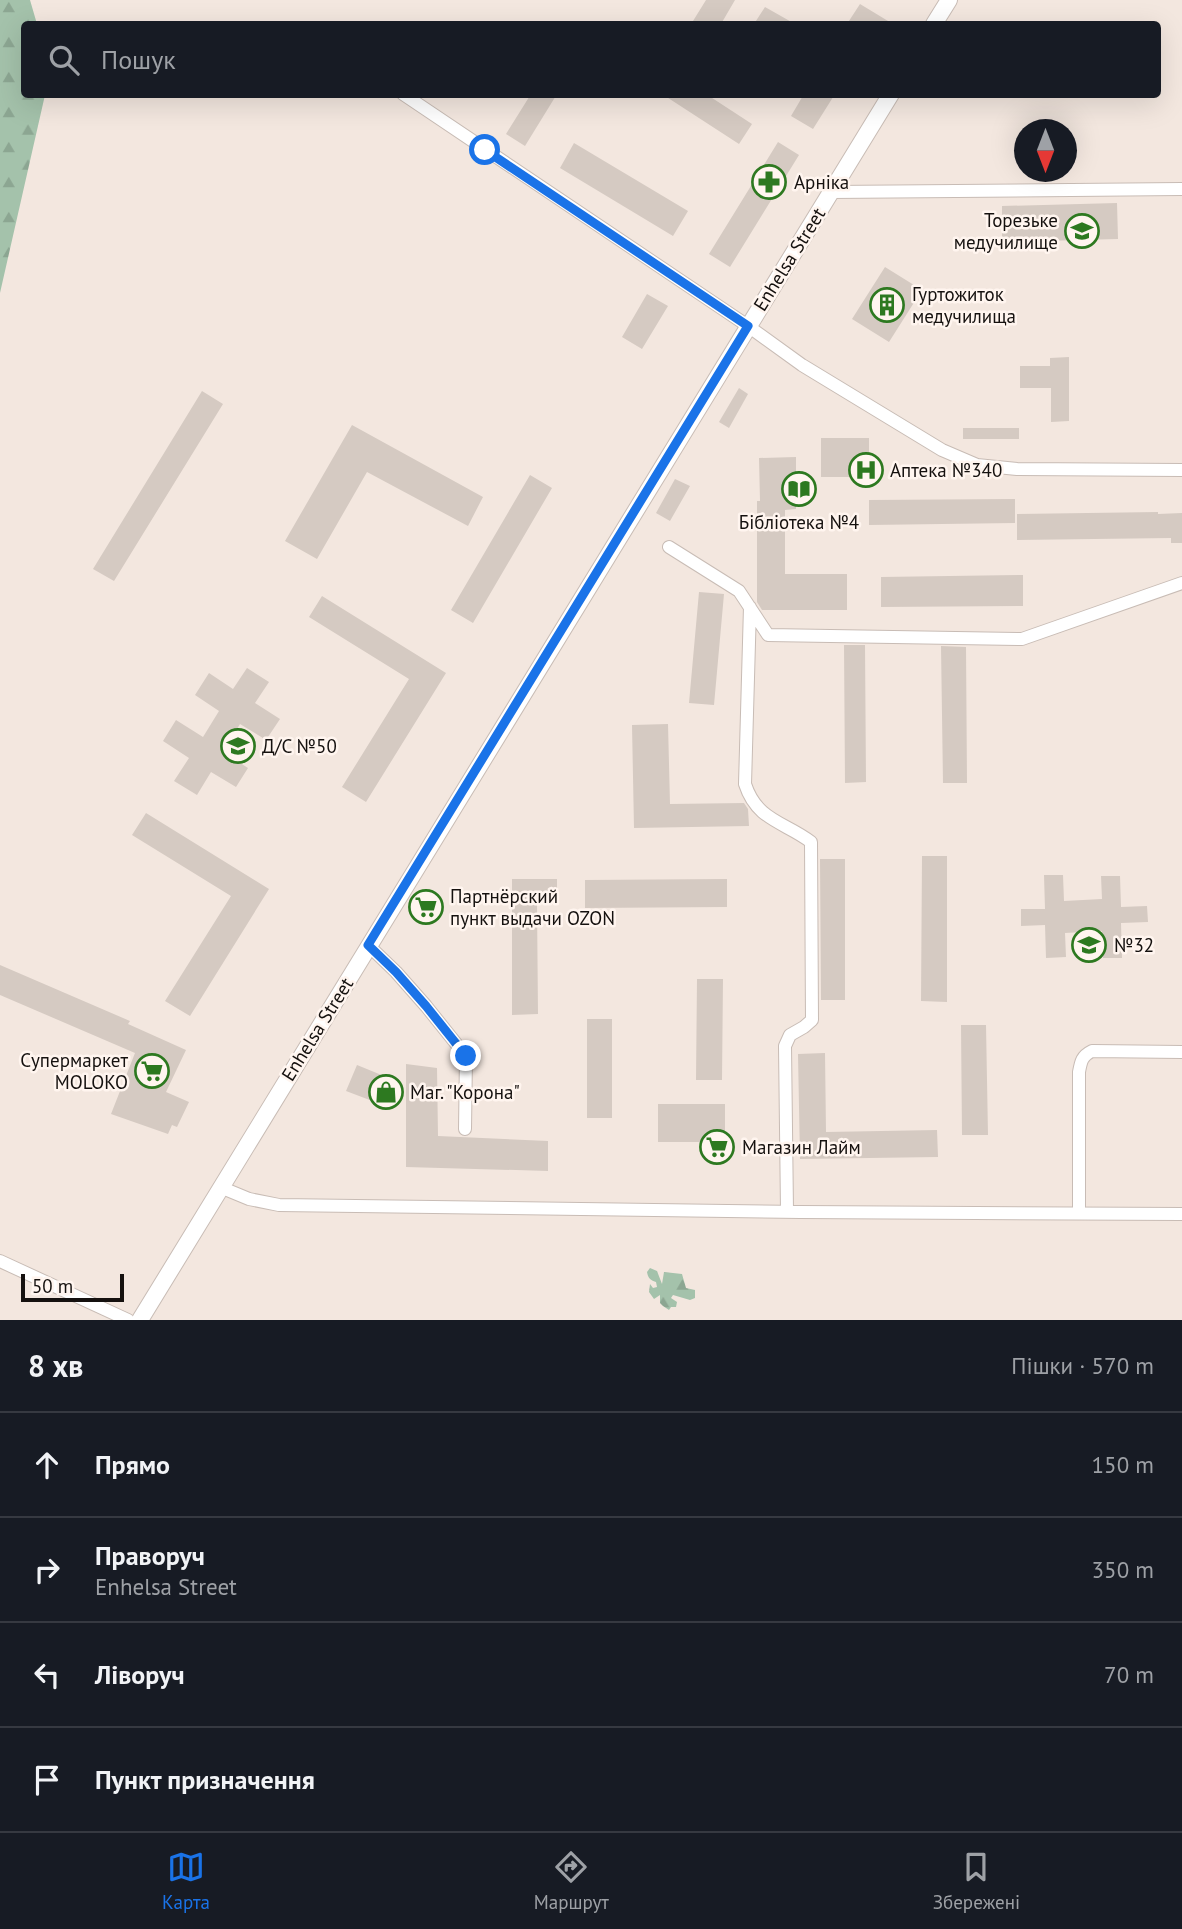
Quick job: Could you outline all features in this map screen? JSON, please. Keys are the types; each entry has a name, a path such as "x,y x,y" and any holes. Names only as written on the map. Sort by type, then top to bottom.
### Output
{"street":[{"path":"936,21 949,0"},
{"path":"408,98 802,365 942,450 977,466 1017,469 1182,470"},
{"name":"Enhelsa Street","path":"140,1320 889,98"},
{"path":"831,192 1182,189"},
{"path":"669,547 739,591 768,635 1022,639 1182,583"},
{"path":"750,607 745,784 748,793 768,817 811,842 812,1020 790,1035 785,1046 787,1212"},
{"path":"368,945 410,988 466,1056 465,1129"},
{"path":"1079,1213 1081,1060 1085,1054 1092,1051 1182,1052"},
{"path":"220,1187 248,1199 279,1205 1182,1214"},
{"path":"0,1261 128,1320"}],"green space":[{"path":"0,0 30,0 36,21 21,21 21,98 44,98 0,293"},
{"path":"650,1268 657,1271 662,1284 664,1272 682,1274 686,1288 695,1290 695,1298 690,1300 673,1295 671,1298 677,1302 676,1307 669,1310 663,1306 660,1303 660,1295 654,1299 649,1292 650,1284 653,1288 657,1287 656,1282 648,1276"}],"building":[{"path":"706,0 735,0 723,21 693,21"},
{"path":"860,4 888,21 849,21"},
{"path":"765,7 790,21 756,21"},
{"path":"528,98 555,98 525,146 506,134"},
{"path":"668,98 712,98 752,124 739,144"},
{"path":"802,98 832,98 813,129 791,116"},
{"path":"778,142 799,155 730,267 709,254"},
{"path":"574,143 688,211 673,236 560,168"},
{"path":"1117,203 1118,239 1002,242 1002,206"},
{"name":"Гуртожиток медучилища","path":"885,267 922,290 889,342 852,319"},
{"path":"647,294 668,306 642,349 622,337"},
{"path":"1069,357 1069,421 1051,422 1051,388 1020,388 1020,366 1050,366 1050,358"},
{"path":"739,388 748,394 729,428 719,422"},
{"path":"202,391 223,404 114,581 93,569"},
{"path":"352,425 483,497 468,526 367,472 317,559 285,541"},
{"path":"963,428 1019,428 1019,439 963,439"},
{"path":"821,438 869,438 869,477 821,477"},
{"path":"796,457 796,509 785,510 785,574 847,574 847,610 762,610 757,602 759,458"},
{"path":"530,475 552,488 473,623 451,610"},
{"path":"675,479 690,486 670,521 656,513"},
{"path":"1015,499 1015,523 869,525 869,500"},
{"path":"1182,513 1182,543 1171,543 1171,538 1017,540 1017,514"},
{"path":"1023,575 1023,606 881,607 881,577"},
{"path":"699,592 724,594 714,705 689,703"},
{"path":"322,596 446,673 366,802 342,787 409,679 309,617"},
{"path":"844,645 865,645 866,782 845,783"},
{"path":"941,646 966,647 967,783 943,783"},
{"path":"247,668 269,682 255,703 280,719 266,740 240,724 223,752 248,768 236,787 211,772 197,795 174,781 189,758 163,741 176,720 203,737 219,711 195,695 209,673 233,689"},
{"path":"668,724 670,804 744,803 748,809 749,826 634,828 632,725"},
{"path":"146,813 269,889 190,1016 165,1001 231,896 132,835"},
{"path":"922,856 947,856 947,1002 921,1001"},
{"path":"820,859 845,859 845,1000 821,1000"},
{"path":"1044,875 1063,875 1064,901 1102,899 1101,876 1120,876 1121,907 1147,906 1148,922 1121,923 1122,958 1103,958 1102,931 1065,933 1066,957 1046,958 1045,925 1021,926 1021,909 1045,909"},
{"path":"512,879 557,879 557,904 537,904 538,1014 512,1015"},
{"path":"727,879 727,907 585,908 585,880"},
{"name":"Партнёрский пункт выдачи OZON","path":"425,893 439,903 427,920 414,910"},
{"path":"0,965 130,1021 128,1024 186,1050 166,1092 189,1102 177,1127 172,1125 168,1134 111,1114 135,1053 0,995"},
{"path":"697,979 723,979 722,1080 696,1080"},
{"path":"587,1019 612,1019 612,1118 587,1118"},
{"path":"961,1025 986,1025 988,1135 962,1135"},
{"path":"825,1053 826,1132 937,1130 938,1157 800,1159 798,1054"},
{"path":"406,1064 437,1068 438,1136 548,1141 548,1171 406,1167"},
{"path":"357,1065 384,1076 375,1102 346,1091"},
{"path":"658,1104 725,1104 725,1136 732,1137 732,1157 702,1157 701,1142 658,1142"}],"place":[{"name":"Арніка","path":"769,182"},
{"name":"Торезьке медучилище","path":"1082,231"},
{"name":"Гуртожиток медучилища","path":"887,305"},
{"name":"Аптека №340","path":"866,470"},
{"name":"Бібліотека №4","path":"799,489"},
{"name":"Д/С №50","path":"238,746"},
{"name":"Партнёрский пункт выдачи OZON","path":"426,907"},
{"name":"№32","path":"1089,945"},
{"name":"Супермаркет MOLOKO","path":"152,1071"},
{"name":"Маг. \"Корона\"","path":"386,1092"},
{"name":"Магазин Лайм","path":"717,1147"}],"route":[{"path":"466,1056 396,972 368,945 748,326 485,150"}]}
